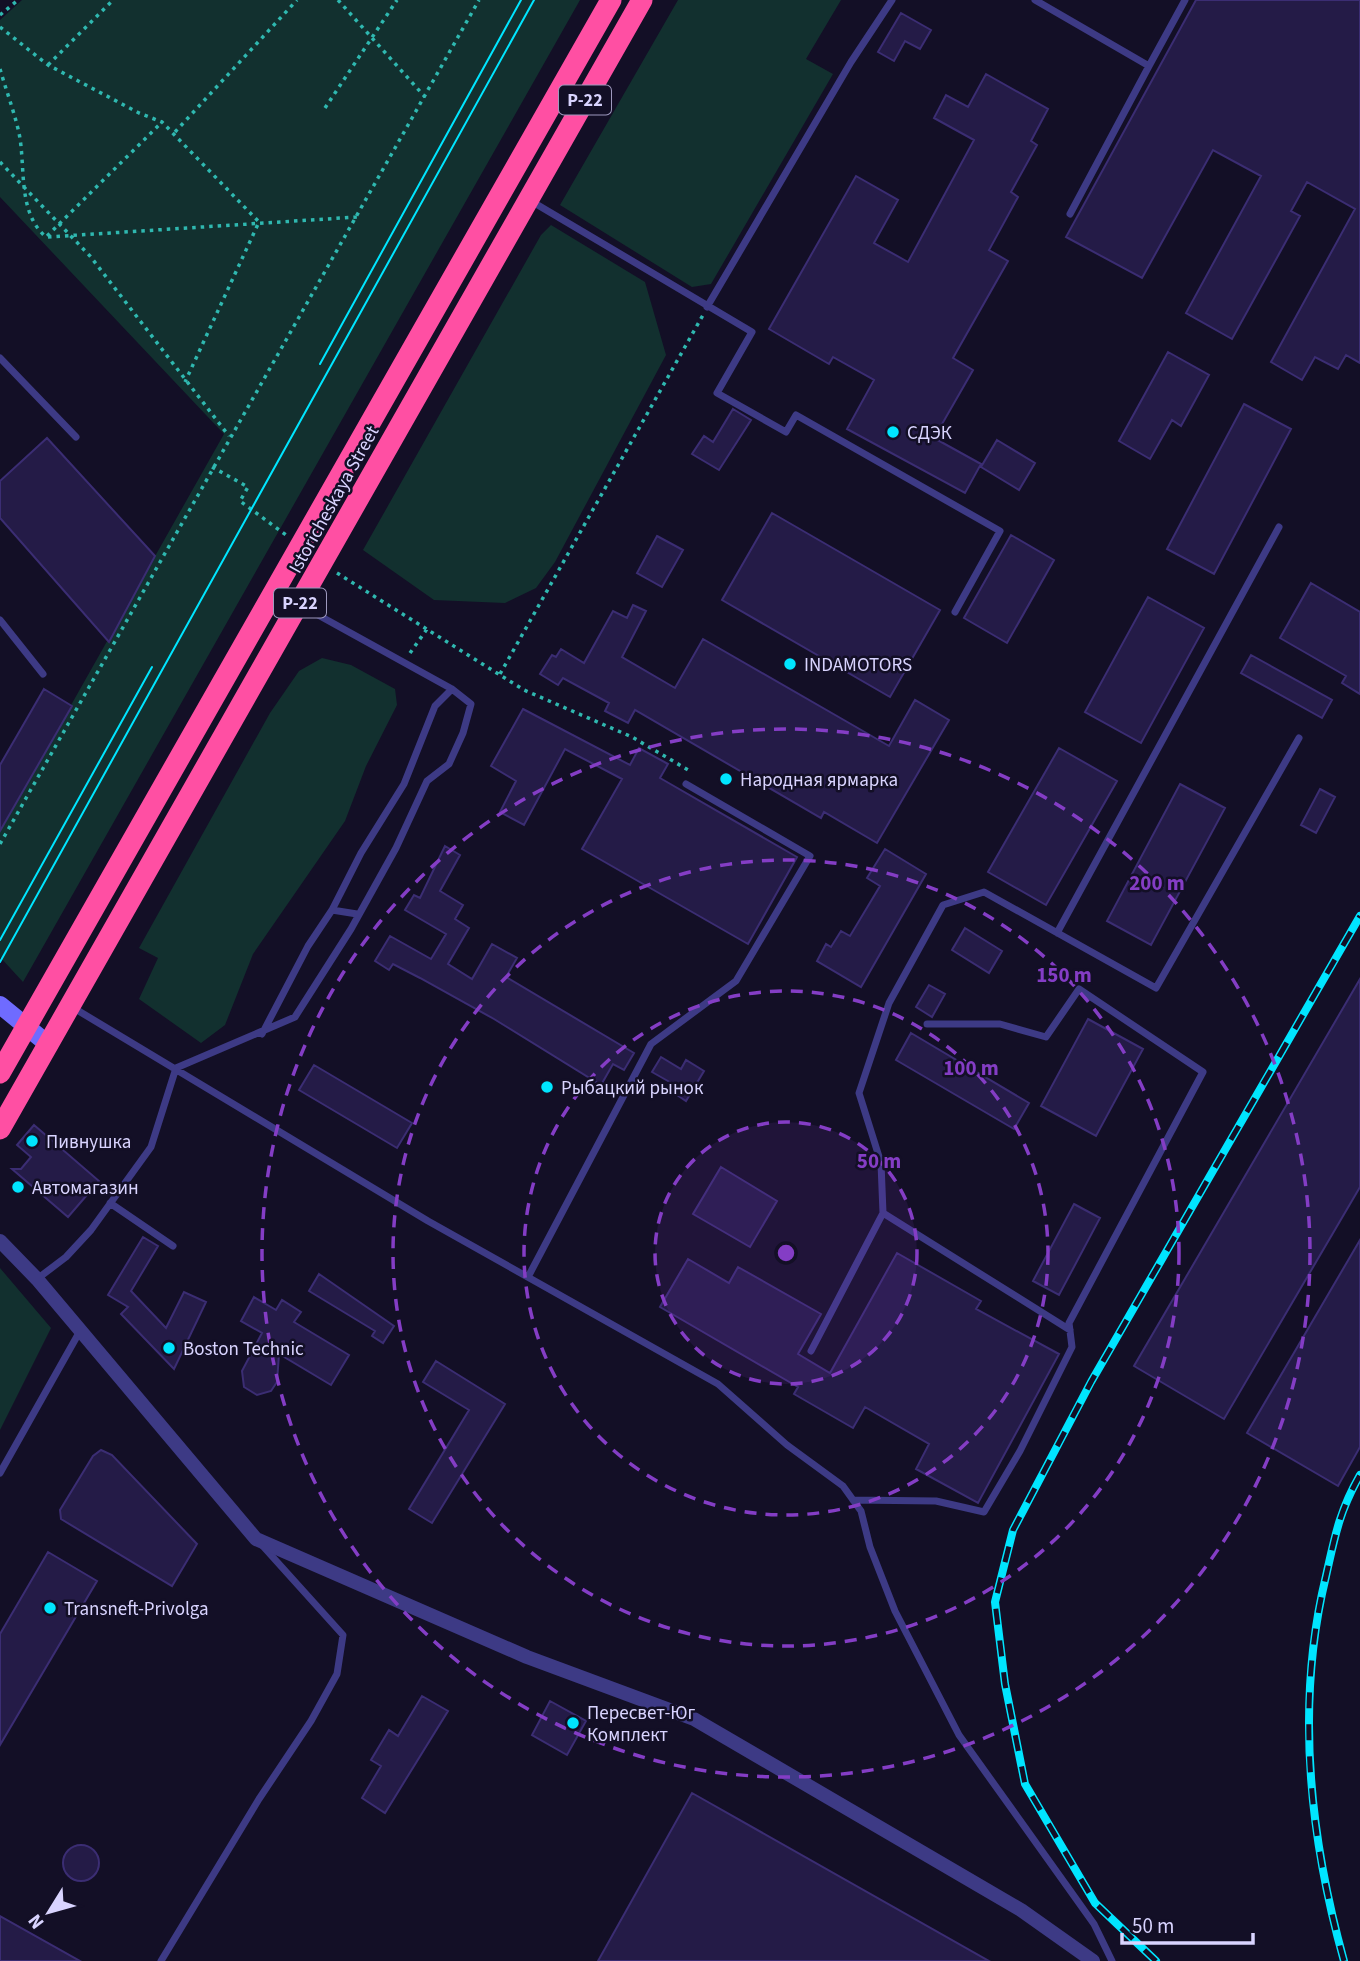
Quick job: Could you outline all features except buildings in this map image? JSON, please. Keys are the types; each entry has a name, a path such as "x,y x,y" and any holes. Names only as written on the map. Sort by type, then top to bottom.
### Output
{"highway":[{"name":"Istoricheskaya Street","path":"0,1073 611,0"},
{"name":"Istoricheskaya Street","path":"0,1129 72,1007 642,0"}],"main road":[{"path":"0,1005 49,1045"}],"street":[{"path":"0,1241 37,1279 256,1539 527,1657 694,1719 1021,1910 1093,1961"}],"lane":[{"path":"707,307 850,62 892,0"},
{"path":"1035,0 1149,66"},
{"path":"1070,214 1185,0"},
{"path":"528,199 752,332 717,393 786,432 796,415 1000,531 955,612"},
{"path":"0,358 76,437"},
{"path":"1058,933 1279,527"},
{"path":"176,1068 262,1034 295,1017 396,848 427,780 449,764 463,733 471,704 452,689 299,604"},
{"path":"0,620 43,674"},
{"path":"262,1034 308,946 332,910 361,853 404,784 435,706 452,689"},
{"path":"811,1351 883,1213 881,1163 859,1093 889,1003 943,905 984,892 1156,988 1298,738"},
{"path":"528,1277 651,1044 736,981 810,856 686,784"},
{"path":"332,910 357,914"},
{"path":"853,1500 936,1501 984,1512 1020,1451 1072,1348 1069,1323 1203,1072 1079,989 1045,1037 1000,1024 927,1024"},
{"path":"72,1007 428,1221 719,1384 787,1445 843,1486 861,1511 870,1547 895,1611 959,1735 1094,1924 1112,1961"},
{"path":"37,1279 66,1257 151,1147 176,1068"},
{"path":"110,1203 173,1246"},
{"path":"883,1213 1070,1331"},
{"path":"0,1473 80,1331"},
{"path":"161,1961 259,1799 311,1721 337,1674 343,1635 256,1539"}],"path":[{"path":"0,15 18,0"},
{"path":"48,65 113,0"},
{"path":"175,132 297,0"},
{"path":"338,0 425,97"},
{"path":"325,108 397,0"},
{"path":"0,844 229,436 357,218 479,0"},
{"path":"0,27 48,65 139,114 162,122 175,132 259,222"},
{"path":"0,69 19,134 25,190 35,228 46,237 357,218"},
{"path":"46,237 162,122"},
{"path":"0,162 70,235 229,436"},
{"path":"185,382 259,222"},
{"path":"500,675 707,307"},
{"path":"212,466 245,485"},
{"path":"344,578 524,690 632,737 700,778"},
{"path":"404,662 427,629"}],"green space":[{"path":"22,0 580,0 23,982 0,957 0,831 224,434 0,197 0,20"},
{"path":"678,0 841,0 806,59 833,74 711,284 692,287 560,205"},
{"path":"551,225 645,282 666,355 555,562 536,588 505,603 434,600 363,550 541,235"},
{"path":"322,658 351,665 395,689 397,705 366,766 345,821 253,954 225,1025 201,1043 139,999 158,958 139,948 270,713 299,671"},
{"path":"0,1268 51,1328 0,1430"}],"tram line":[{"path":"320,364 521,0"},
{"path":"0,962 534,0"},
{"path":"0,940 152,667"}],"railway":[{"path":"1156,1961 1095,1903 1025,1784 1005,1684 995,1602 1013,1530 1091,1382 1360,916"},
{"path":"1344,1961 1322,1866 1310,1769 1309,1721 1316,1624 1335,1536 1342,1513 1360,1475"}],"place":[{"name":"СДЭК","path":"893,432"},
{"name":"INDAMOTORS","path":"790,664"},
{"name":"Народная ярмарка","path":"726,779"},
{"name":"Рыбацкий рынок","path":"547,1087"},
{"name":"Пивнушка","path":"32,1141"},
{"name":"Автомагазин","path":"18,1187"},
{"name":"Boston Technic","path":"169,1348"},
{"name":"Transneft-Privolga","path":"50,1608"},
{"name":"Пересвет-Юг Комплект","path":"573,1723"}]}
